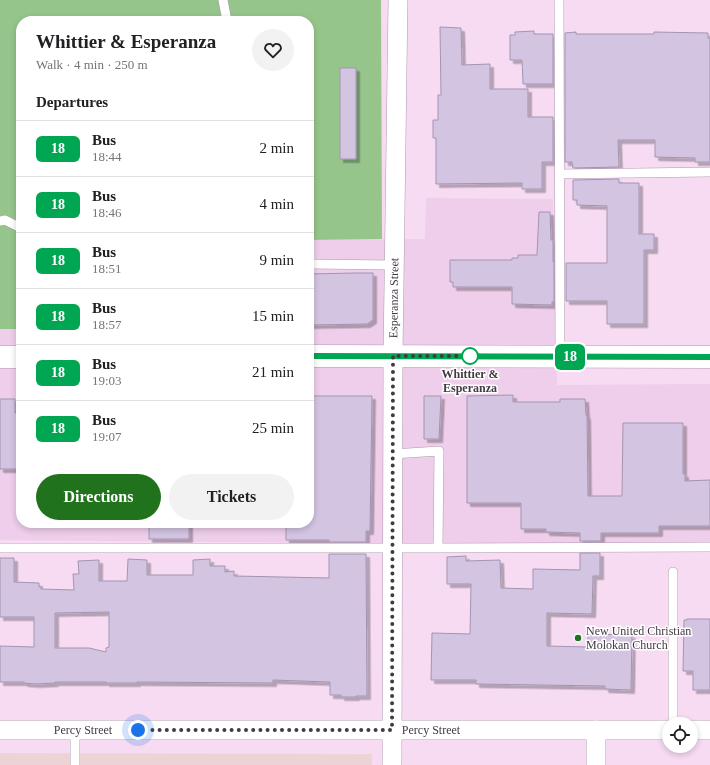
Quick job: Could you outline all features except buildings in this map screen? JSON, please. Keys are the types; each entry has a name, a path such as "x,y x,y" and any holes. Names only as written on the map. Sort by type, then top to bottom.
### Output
{"main road":[{"path":"314,356 710,357"},
{"path":"0,358 16,357"}],"street":[{"name":"Esperanza Street","path":"392,765 393,356 398,0"},
{"name":"Percy Street","path":"0,730 662,730"},
{"path":"596,730 596,765"},
{"path":"698,730 710,730"}],"lane":[{"path":"223,0 226,16"},
{"path":"559,0 560,357"},
{"path":"560,174 710,172"},
{"path":"0,221 5,220 16,226"},
{"path":"314,264 394,266"},
{"path":"393,454 439,451 438,548"},
{"path":"0,548 710,547"},
{"path":"673,572 673,717"},
{"path":"75,730 75,765"}],"shaded area":[{"path":"426,198 553,199 557,385 710,384 710,546 0,540 0,329 16,329 16,528 314,528 314,240 425,239"},
{"path":"0,753 372,754 372,765 0,765"}],"green space":[{"path":"0,0 381,0 382,239 314,240 314,16 16,16 16,329 0,329"}],"bus line":[{"name":"18","path":"314,356 710,357"}],"place":[{"name":"Whittier & Esperanza","path":"470,356"},
{"name":"New United Christian Molokan Church","path":"578,638"}],"route":[{"path":"138,730 392,730 393,356 475,356 470,356"}]}
